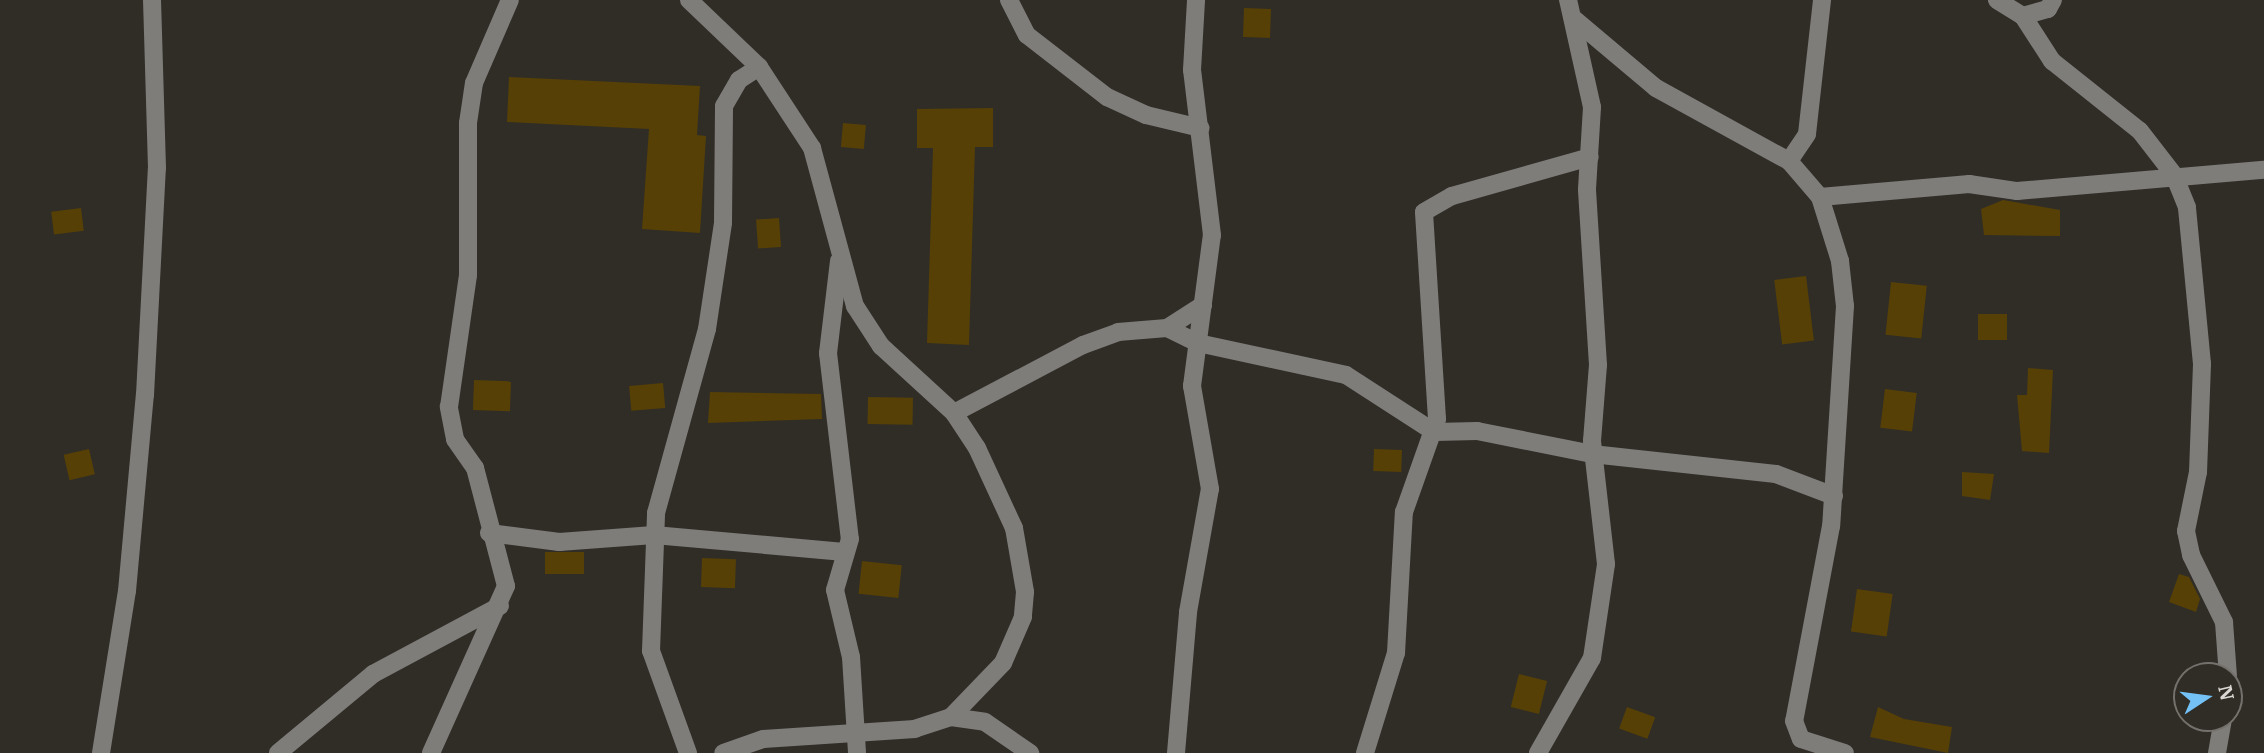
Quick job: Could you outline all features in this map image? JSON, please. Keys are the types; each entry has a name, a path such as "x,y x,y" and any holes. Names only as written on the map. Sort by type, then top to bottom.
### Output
{"street":[{"path":"101,753 128,579 145,395 156,168 152,0"},
{"path":"431,753 459,681 500,606 504,570 489,533 475,468 456,439 449,407 468,275 468,123 474,83 510,0"},
{"path":"689,0 759,67 812,149 839,258 855,306 881,346 954,413 1001,495 1024,578 1023,617 1003,663 983,690 951,717 857,744 763,739 723,753"},
{"path":"1009,0 1027,35 1107,97 1146,115 1200,128"},
{"path":"1176,753 1188,612 1210,489 1192,386 1212,235 1192,70 1196,0"},
{"path":"1538,753 1592,659 1607,544 1592,454 1598,365 1590,157 1592,107 1568,0"},
{"path":"1789,161 1807,134 1822,0"},
{"path":"1997,0 2023,16 2052,61 2140,131 2174,175 2196,251 2202,364 2198,472 2186,531 2190,555 2224,622 2227,662"},
{"path":"2023,16 2048,9 2053,0"},
{"path":"1574,19 1656,88 1789,161 1820,197 1840,261 1845,306 1834,496 1794,721 1801,739 1844,753"},
{"path":"688,753 651,651 653,535 707,329 723,223 724,106 739,80 759,67"},
{"path":"1365,753 1396,653 1404,512 1434,432 1424,212 1452,196 1590,157"},
{"path":"1820,197 1969,184 2017,191 2174,175 2264,170"},
{"path":"839,258 828,353 850,530 835,590 851,657 857,744"},
{"path":"954,413 1100,337 1167,328 1203,305"},
{"path":"1167,328 1198,343 1346,375 1434,432 1477,431 1592,454 1776,474 1834,496"},
{"path":"489,533 559,542 653,535 844,552"},
{"path":"278,753 373,674 500,606"},
{"path":"983,690 985,722"},
{"path":"951,717 985,722 1030,753"},
{"path":"2217,753 2221,732"}],"building":[{"path":"1244,8 1271,9 1270,38 1243,37"},
{"path":"509,77 700,86 697,135 706,136 700,233 642,229 649,129 507,122"},
{"path":"993,108 993,147 975,147 969,345 927,343 933,148 917,148 917,109"},
{"path":"843,123 866,125 864,149 841,147"},
{"path":"2003,200 2060,210 2060,236 1984,235 1981,209"},
{"path":"81,208 84,231 54,234 51,212"},
{"path":"779,218 781,247 758,249 756,220"},
{"path":"1806,276 1814,341 1782,344 1774,280"},
{"path":"1891,282 1927,286 1921,338 1885,335"},
{"path":"1978,314 2007,314 2007,340 1978,340"},
{"path":"2028,368 2053,370 2049,453 2022,451 2017,395 2027,395"},
{"path":"474,380 511,381 510,411 473,410"},
{"path":"663,383 665,408 631,411 629,386"},
{"path":"1885,389 1917,393 1912,432 1880,428"},
{"path":"710,392 821,394 822,419 708,423"},
{"path":"868,397 913,398 913,425 868,424"},
{"path":"89,449 95,474 70,480 64,455"},
{"path":"1374,449 1402,450 1401,472 1373,471"},
{"path":"1962,472 1994,474 1990,500 1962,496"},
{"path":"545,552 584,552 584,574 545,574"},
{"path":"702,558 736,559 735,588 701,587"},
{"path":"862,561 902,565 898,598 859,594"},
{"path":"2179,574 2189,577 2200,599 2196,612 2169,602"},
{"path":"1857,589 1893,594 1887,637 1851,632"},
{"path":"1519,674 1547,681 1539,714 1511,707"},
{"path":"1627,707 1655,717 1647,739 1619,729"},
{"path":"1878,707 1904,719 1952,727 1948,753 1870,737"}]}
